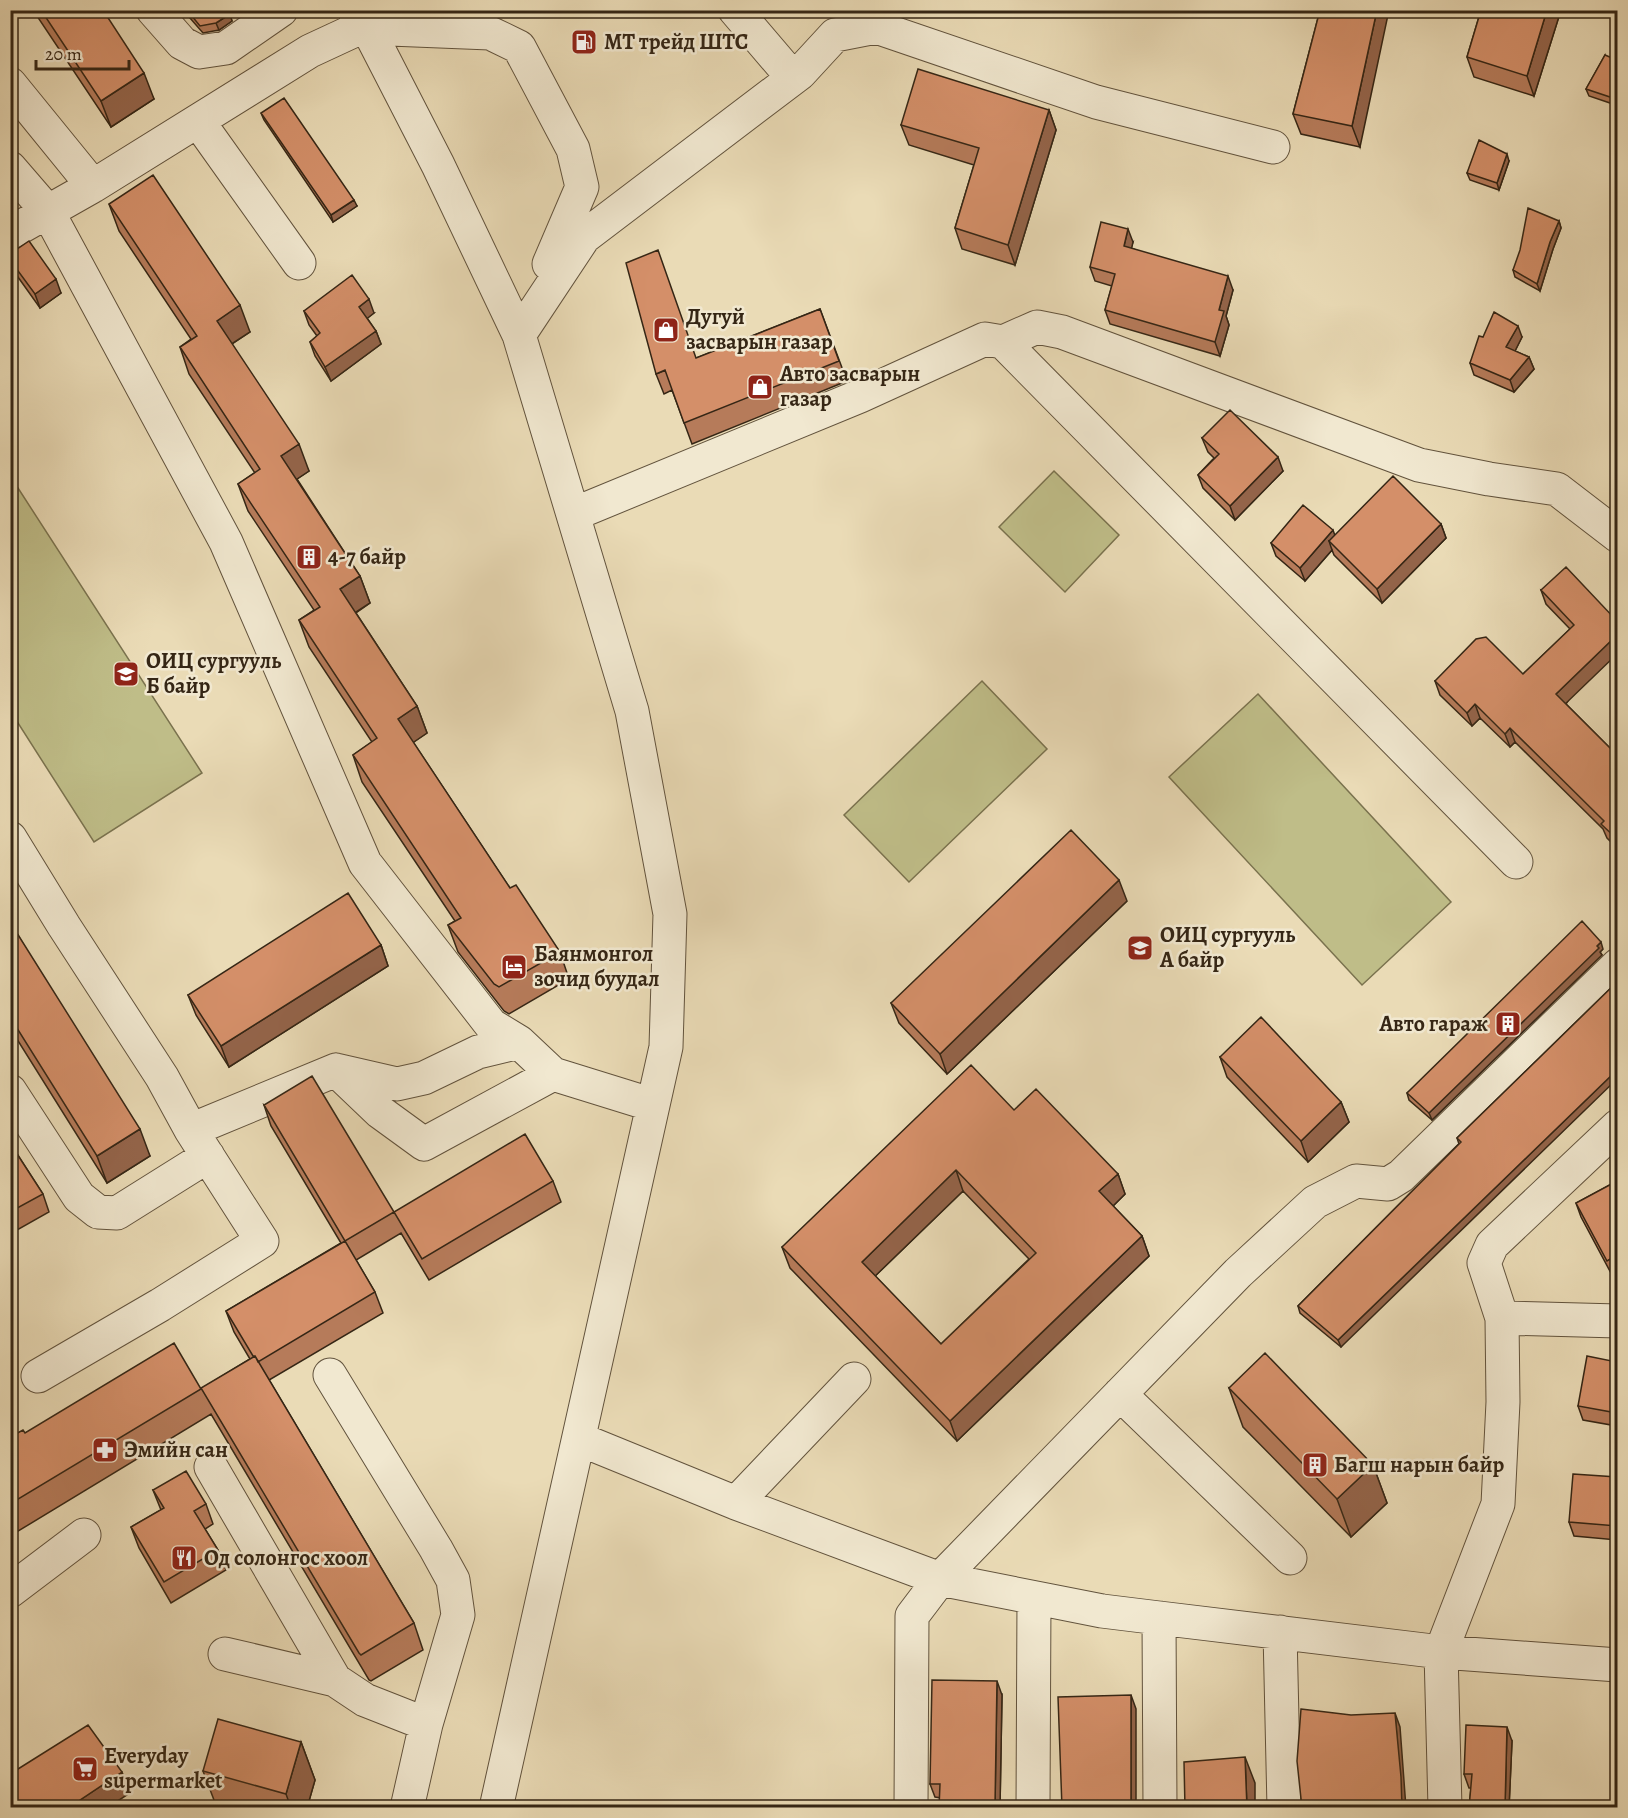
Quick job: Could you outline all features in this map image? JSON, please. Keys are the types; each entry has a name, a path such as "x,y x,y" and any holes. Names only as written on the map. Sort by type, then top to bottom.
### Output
{"street":[{"path":"153,10 182,43 199,52 226,48 281,10"},
{"path":"735,10 793,78"},
{"path":"10,233 93,186 310,51 381,19 490,33 519,47 573,149 582,187 519,334"},
{"path":"381,19 438,165 519,334 632,711 670,914 666,1047 496,1808"},
{"path":"519,334 584,237 793,78 836,35 876,27 1096,102 1273,147"},
{"path":"10,84 93,186"},
{"path":"198,120 299,263"},
{"path":"10,168 48,212 226,542 365,863 491,1025 519,1042 554,1074 653,1105"},
{"path":"574,514 860,396 985,339 1004,342 1037,327 1062,332 1419,465 1488,480 1557,489 1617,536"},
{"path":"1004,342 1516,862"},
{"path":"10,838 162,1077 199,1143 262,1241 160,1305 38,1376"},
{"path":"911,1808 912,1616 940,1579 1238,1273 1315,1202 1356,1181 1388,1184 1401,1176 1617,965"},
{"path":"10,1091 79,1197 98,1212 117,1213 199,1143 336,1070 397,1084 424,1078 478,1052 519,1042"},
{"path":"336,1070 380,1112 424,1144 554,1074"},
{"path":"1446,1808 1440,1652 1498,1504 1503,1402 1502,1318 1484,1263 1492,1245 1617,1126"},
{"path":"1502,1318 1617,1321"},
{"path":"330,1375 453,1580 458,1616 426,1724 407,1808"},
{"path":"736,1503 854,1379"},
{"path":"1120,1394 1290,1558"},
{"path":"579,1439 736,1503 940,1579 1102,1611 1440,1652 1617,1665"},
{"path":"211,1467 335,1680"},
{"path":"10,1591 84,1535"},
{"path":"1033,1808 1035,1598"},
{"path":"1159,1618 1160,1808"},
{"path":"1280,1632 1284,1808"},
{"path":"225,1654 335,1680 365,1700 426,1724"}],"shaded area":[{"path":"1054,471 1119,535 1065,592 999,527"},
{"path":"18,488 202,773 94,842 11,712 10,493"},
{"path":"982,681 1047,749 909,882 844,815"},
{"path":"1258,694 1451,902 1362,985 1169,777"}],"building":[{"path":"41,10 103,10 144,73 101,101"},
{"path":"187,10 227,10 230,14 216,23 200,26"},
{"path":"1320,10 1377,10 1352,126 1293,114"},
{"path":"1481,10 1547,10 1527,76 1467,57"},
{"path":"1605,55 1617,60 1617,89 1613,98 1586,89"},
{"path":"918,69 1049,110 1008,245 955,228 979,148 901,125"},
{"path":"284,98 354,200 331,215 261,113"},
{"path":"1479,140 1507,154 1497,183 1467,173"},
{"name":"4-7 байр","path":"153,175 240,305 217,321 299,444 281,456 360,576 340,589 417,706 398,719 510,888 516,885 560,952 499,987 494,984 448,925 461,918 353,755 377,738 299,620 320,607 238,484 260,469 180,347 197,336 109,204"},
{"path":"1528,208 1559,221 1537,284 1513,270 1520,250"},
{"path":"1101,222 1128,229 1124,246 1228,276 1219,310 1224,311 1215,342 1105,310 1115,274 1090,267"},
{"path":"29,241 56,279 35,294 10,260 10,254"},
{"path":"658,250 696,358 820,309 839,361 684,423 665,370 656,374 626,263"},
{"path":"352,275 369,299 359,307 376,331 325,367 310,342 320,333 304,311"},
{"path":"1494,312 1518,326 1506,347 1529,357 1510,380 1470,363 1479,336 1483,337"},
{"path":"1230,410 1278,457 1230,506 1198,475 1219,454 1202,438"},
{"path":"1393,476 1441,524 1377,589 1329,541"},
{"path":"1303,505 1333,530 1300,568 1271,543"},
{"path":"1566,567 1617,621 1617,635 1556,694 1617,755 1617,839 1601,824 1604,821 1510,728 1505,734 1475,704 1467,713 1435,681 1476,639 1486,637 1523,674 1574,625 1541,590"},
{"path":"1071,830 1119,880 940,1054 891,1003"},
{"path":"348,893 381,945 221,1046 188,995"},
{"name":"Авто гараж","path":"1582,921 1601,942 1597,946 1599,948 1429,1113 1407,1093"},
{"path":"10,922 140,1129 97,1156 10,1017"},
{"path":"1617,982 1617,1070 1338,1340 1298,1306 1461,1142 1457,1138"},
{"path":"1261,1017 1341,1102 1301,1141 1220,1057"},
{"path":"971,1065 1014,1110 1036,1089 1118,1174 1099,1191 1142,1236 950,1421 782,1247","holes":["956,1170 1036,1253 941,1344 862,1262"]},
{"path":"312,1076 394,1212 345,1241 264,1105"},
{"path":"525,1134 553,1181 422,1259 394,1212"},
{"path":"10,1143 43,1194 10,1212"},
{"path":"1617,1181 1617,1255 1607,1261 1576,1203"},
{"path":"345,1241 375,1292 258,1362 226,1311"},
{"path":"174,1343 201,1389 10,1504 10,1437 23,1430 25,1433"},
{"path":"1265,1353 1373,1465 1337,1499 1229,1388"},
{"path":"255,1356 414,1623 361,1655 201,1388"},
{"path":"1587,1356 1617,1362 1617,1413 1578,1406"},
{"path":"186,1471 206,1504 194,1511 218,1550 164,1582 131,1527 164,1508 153,1490"},
{"path":"1573,1474 1617,1477 1617,1526 1569,1522"},
{"path":"932,1680 997,1681 995,1806 1004,1808 939,1808 940,1784 930,1784"},
{"path":"1131,1695 1131,1808 1062,1808 1058,1697"},
{"path":"1301,1709 1351,1715 1395,1713 1402,1808 1302,1808 1297,1761"},
{"path":"218,1719 301,1742 286,1794 203,1771"},
{"path":"88,1725 122,1772 68,1808 10,1808 10,1774"},
{"path":"1466,1725 1507,1727 1505,1808 1469,1808 1472,1774 1464,1774"},
{"path":"1245,1757 1247,1808 1185,1808 1184,1762"}],"place":[{"name":"МТ трейд ШТС","path":"584,42"},
{"name":"Дугуй засварын газар","path":"666,330"},
{"name":"Авто засварын газар","path":"760,387"},
{"name":"4-7 байр","path":"309,557"},
{"name":"ОИЦ сургууль Б байр","path":"126,674"},
{"name":"ОИЦ сургууль А байр","path":"1140,948"},
{"name":"Баянмонгол зочид буудал","path":"514,967"},
{"name":"Авто гараж","path":"1508,1024"},
{"name":"Эмийн сан","path":"105,1450"},
{"name":"Багш нарын байр","path":"1315,1465"},
{"name":"Од солонгос хоол","path":"184,1558"},
{"name":"Everyday supermarket","path":"85,1769"}]}
